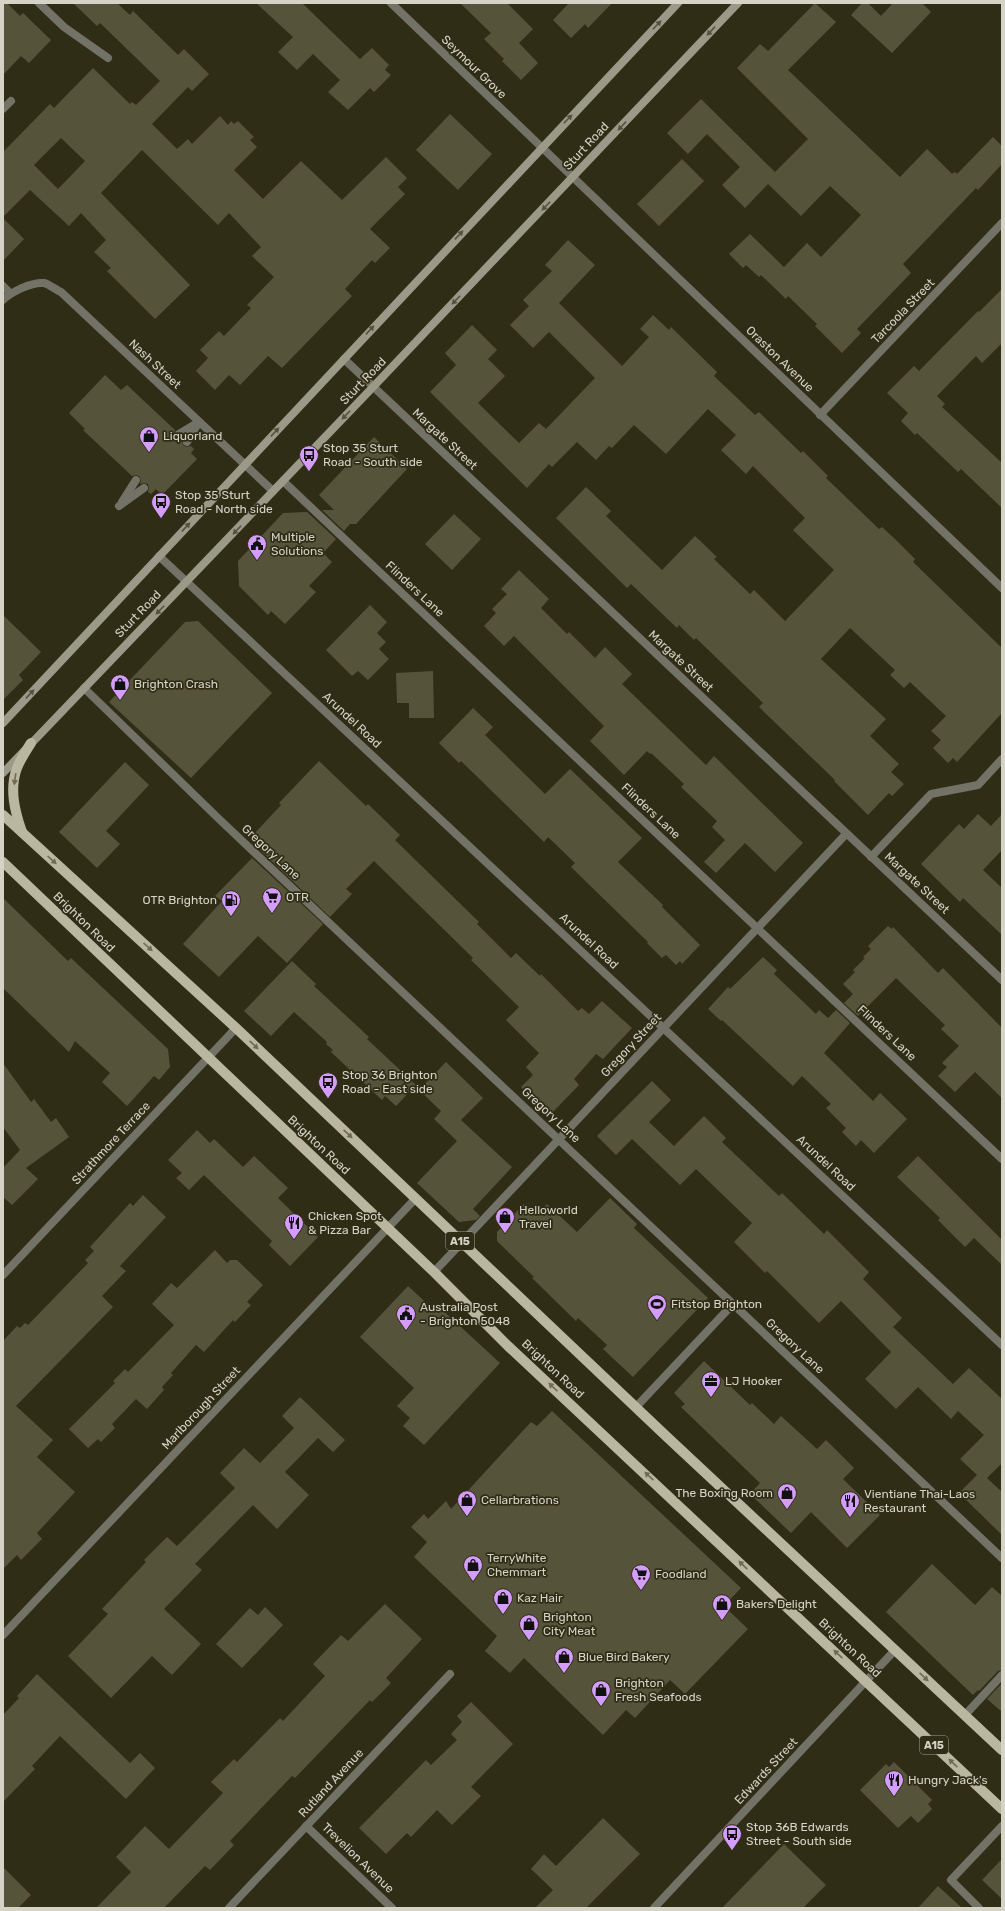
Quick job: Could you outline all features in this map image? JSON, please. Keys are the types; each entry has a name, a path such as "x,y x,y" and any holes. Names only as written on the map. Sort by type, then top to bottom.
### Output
{"main road":[{"name":"Sturt Road","path":"3,723 541,147 678,3"},
{"name":"Sturt Road","path":"3,773 573,178 738,3"},
{"path":"23,834 15,814 13,793 17,769 31,743"},
{"name":"Brighton Road","path":"3,815 236,1028 1002,1750"},
{"name":"Brighton Road","path":"3,862 434,1272 508,1346 1002,1809"}],"street":[{"path":"39,3 64,26 108,58"},
{"name":"Seymour Grove","path":"391,3 541,147"},
{"path":"3,109 11,101"},
{"name":"Oraston Avenue","path":"541,147 1002,588"},
{"name":"Tarcoola Street","path":"820,415 1002,223"},
{"name":"Nash Street","path":"10,293 27,286 44,283 61,292 273,491"},
{"path":"3,286 10,293 3,300"},
{"name":"Margate Street","path":"344,359 1002,980"},
{"path":"179,434 199,422"},
{"path":"188,442 199,422"},
{"path":"136,480 119,506 144,488"},
{"name":"Flinders Lane","path":"283,481 1002,1159"},
{"name":"Arundel Road","path":"159,556 664,1027 1002,1345"},
{"name":"Gregory Lane","path":"84,688 219,820 1002,1558"},
{"path":"871,857 931,794 978,785 1002,759"},
{"name":"Gregory Street","path":"434,1272 846,834"},
{"name":"Strathmore Terrace","path":"3,1275 236,1028"},
{"name":"Marlborough Street","path":"3,1635 416,1198"},
{"path":"636,1406 733,1304"},
{"name":"Edwards Street","path":"654,1908 895,1650"},
{"name":"Rutland Avenue","path":"229,1908 450,1674"},
{"path":"965,1715 1002,1675"},
{"name":"Trevelion Avenue","path":"306,1826 392,1908"},
{"path":"979,1908 951,1880 1002,1826"}],"building":[{"path":"3,3 7,3 20,16 23,13 51,40 29,63 21,56 3,75"},
{"path":"73,3 117,3 130,15 133,11 178,55 184,49 209,74 192,91 188,87 152,124 177,149 188,139 192,144 220,116 228,125 231,121 234,124 238,121 254,137 250,140 257,147 234,170 263,199 301,161 342,200 386,157 407,178 398,187 405,194 370,229 390,248 375,263 372,260 345,289 352,296 282,368 268,356 240,385 229,375 215,390 196,371 208,358 200,350 219,331 224,336 251,308 247,305 274,277 252,256 261,247 229,213 218,225 142,150 101,193 190,285 155,319 107,271 111,268 94,252 106,240 81,213 69,226 30,190 3,217 3,152 50,104 54,108 93,68 130,104 132,102 136,105 160,81 100,23 97,26","holes":["61,138 85,161 58,189 34,165"]},
{"path":"256,3 302,3 360,59 372,48 389,65 385,70 391,75 374,92 370,88 348,110 328,92 340,80 313,54 297,70 278,52 293,37"},
{"path":"460,3 507,3 533,29 519,43 538,63 521,80 502,61 504,59 484,39 491,33"},
{"path":"569,3 612,3 588,28 585,24 571,38 553,20"},
{"path":"815,3 836,22 788,70 900,177 927,149 952,174 955,172 957,174 993,137 1002,146 1002,164 978,190 976,188 903,264 911,273 857,329 861,333 842,353 815,326 817,324 788,296 786,299 761,275 759,277 746,265 743,268 729,254 750,234 784,267 807,243 821,257 861,215 830,186 801,216 768,184 745,208 722,185 740,167 707,134 688,154 667,133 701,99 775,172 808,139 737,68 760,44 768,51"},
{"path":"862,3 868,3 881,16 893,3 922,3 931,12 892,53 851,15"},
{"path":"450,114 492,154 458,190 416,150"},
{"path":"682,159 704,181 659,226 637,204"},
{"path":"3,218 24,239 3,261"},
{"path":"568,240 595,265 559,303 622,366 649,337 640,329 653,315 669,330 671,327 717,372 714,376 755,415 759,412 801,453 803,451 828,476 826,478 879,529 882,527 895,539 915,559 913,562 1002,648 1002,713 957,762 953,758 948,763 933,748 941,740 931,731 946,716 910,682 904,688 890,675 895,670 850,628 821,659 886,719 870,736 899,764 891,772 904,784 892,796 889,793 868,815 834,781 835,780 759,707 763,703 696,638 694,640 679,625 677,628 631,584 627,588 556,518 586,487 611,511 606,516 662,570 695,536 717,557 714,559 750,594 754,590 785,621 834,570 793,530 805,518 753,466 746,474 721,450 736,435 708,409 666,454 634,425 612,448 609,446 596,460 577,442 552,467 549,464 527,488 430,392 456,365 445,353 472,325 497,350 488,359 505,376 478,403 519,443 539,423 546,429 595,378 549,332 533,348 510,325 529,306 523,300 552,271 545,265"},
{"path":"1002,289 1002,343 982,363 976,356 937,396 945,404 942,407 1002,463 1002,508 961,469 958,472 917,433 915,435 901,421 908,413 887,393 914,366 919,371 978,311 979,312"},
{"path":"105,375 121,390 127,385 175,430 174,434 176,439 183,438 182,442 184,446 191,446 194,449 191,453 197,459 162,495 156,489 151,494 148,492 148,484 140,484 141,480 139,476 132,476 83,430 85,429 69,413"},
{"path":"374,437 407,469 356,524 350,524 344,531 322,510 334,510 319,495"},
{"path":"307,512 336,539 323,553 332,562 309,586 316,592 285,624 271,611 268,615 239,586 238,561 283,513"},
{"path":"454,514 481,539 452,570 425,544"},
{"path":"519,570 549,599 541,608 567,634 569,632 595,658 605,647 632,674 622,684 706,765 714,756 803,843 775,872 745,843 716,873 704,862 725,840 712,827 717,821 681,787 684,784 647,751 624,775 590,741 604,726 514,636 504,646 484,626 496,613 492,609 507,594 501,589"},
{"path":"370,605 387,622 377,633 386,642 379,649 389,659 368,680 358,671 352,676 326,650"},
{"path":"3,615 41,652 19,675 23,680 3,700"},
{"path":"198,621 272,693 191,778 109,702 185,622"},
{"path":"433,671 434,718 409,718 409,703 397,703 396,673"},
{"path":"473,708 493,727 485,735 545,794 570,769 642,838 618,862 663,905 662,907 700,945 682,964 680,961 676,965 666,955 662,958 647,943 648,942 571,867 575,863 548,837 544,842 461,761 459,763 439,743"},
{"path":"319,761 366,806 368,804 400,835 395,840 479,922 477,924 511,958 516,953 540,976 541,974 578,1011 582,1008 589,1014 602,1001 632,1028 603,1059 596,1054 574,1079 579,1085 550,1115 521,1087 533,1075 526,1067 539,1053 506,1020 519,1007 471,960 473,958 374,861 346,889 352,894 330,917 260,850 265,845 254,834 281,805 279,803"},
{"path":"125,762 149,785 106,831 120,844 97,868 59,832"},
{"path":"978,814 991,826 1002,814 1002,850 983,870 1002,888 1002,935 963,898 960,902 921,864 959,824 964,829"},
{"name":"OTR","path":"252,858 323,924 287,963 258,936 219,977 183,944 222,901 215,896"},
{"path":"3,898 68,961 71,958 168,1049 170,1067 159,1080 154,1076 127,1106 102,1082 110,1073 75,1041 69,1052 3,988"},
{"path":"888,926 892,929 893,927 938,973 943,968 1002,1028 1002,1098 975,1072 955,1092 938,1076 947,1067 942,1063 959,1046 941,1029 945,1025 896,978 858,1016 844,1003 853,994 843,984 855,972 853,970 865,958 863,957 871,949 868,946"},
{"path":"763,957 777,970 774,974 816,1014 819,1010 828,1018 836,1010 850,1023 824,1053 873,1101 880,1093 907,1119 874,1153 861,1140 856,1146 842,1132 846,1128 826,1108 831,1104 802,1076 793,1086 722,1020 721,1021 708,1009 728,987 730,989"},
{"path":"292,961 316,984 314,986 369,1037 367,1039 416,1085 396,1106 385,1096 382,1100 331,1052 333,1050 326,1044 327,1042 294,1012 271,1036 244,1011"},
{"path":"446,1062 483,1098 461,1120 512,1167 473,1209 480,1216 476,1220 459,1222 417,1183 457,1141 434,1119 441,1111 419,1090"},
{"path":"3,1063 31,1102 34,1099 51,1122 56,1118 69,1137 26,1168 38,1179 12,1205 3,1197 3,1168 20,1150 3,1127"},
{"path":"652,1081 671,1100 649,1122 674,1146 704,1116 726,1138 722,1142 779,1196 782,1193 824,1234 827,1230 869,1272 863,1279 902,1318 893,1327 953,1384 969,1368 1002,1399 1002,1463 987,1478 1002,1492 1002,1535 959,1493 977,1475 960,1459 984,1435 958,1411 951,1419 918,1387 896,1409 865,1379 891,1352 841,1301 819,1323 767,1271 765,1273 734,1242 752,1223 696,1169 680,1185 632,1139 616,1155 597,1136"},
{"path":"197,1130 210,1143 214,1139 243,1167 254,1156 288,1188 278,1198 318,1237 290,1266 269,1245 272,1241 204,1175 189,1190 176,1178 182,1173 168,1160"},
{"path":"918,1156 1002,1240 1002,1265 974,1238 965,1247 938,1220 940,1218 897,1177"},
{"path":"143,1195 166,1217 120,1266 126,1271 102,1296 113,1307 16,1406 53,1440 37,1457 75,1492 37,1533 42,1539 21,1560 17,1555 3,1569 3,1341 17,1326 20,1328 25,1323 28,1325 88,1263 85,1260 94,1251 90,1247 130,1203 133,1206"},
{"path":"610,1198 637,1224 634,1228 708,1298 633,1377 603,1349 607,1345 578,1318 576,1321 497,1241 497,1232 524,1204 536,1216 547,1204 577,1232"},
{"path":"215,1250 227,1263 230,1260 237,1260 263,1285 247,1302 251,1305 235,1322 233,1320 204,1352 196,1345 171,1373 173,1375 162,1387 164,1390 147,1409 136,1399 112,1424 115,1428 101,1442 98,1439 88,1448 69,1429 115,1383 113,1381 125,1369 128,1372 174,1325 152,1304 171,1283 177,1288"},
{"path":"408,1286 434,1310 438,1306 500,1363 424,1445 403,1426 410,1418 397,1406 414,1388 360,1337"},
{"path":"704,1361 750,1405 752,1403 774,1424 781,1416 817,1449 826,1440 854,1468 843,1479 880,1515 847,1548 811,1512 791,1533 750,1494 760,1483 681,1407 685,1404 674,1393"},
{"path":"300,1397 345,1440 333,1452 318,1438 285,1472 309,1495 277,1529 253,1505 195,1564 202,1570 164,1609 201,1644 172,1675 152,1656 111,1698 68,1656 108,1614 102,1609 146,1562 144,1560 167,1537 177,1546 235,1488 220,1473 244,1448 260,1463 294,1428 282,1416"},
{"path":"552,1411 741,1588 724,1606 748,1629 685,1694 670,1680 635,1718 626,1710 603,1735 524,1658 510,1673 485,1651 497,1636 414,1557 427,1542 411,1527 424,1514 428,1519 446,1501 451,1509 531,1422 537,1426"},
{"path":"932,1564 975,1605 992,1587 1002,1596 1002,1670 998,1671 979,1691 978,1690 973,1695 886,1612"},
{"path":"385,1604 422,1639 386,1678 391,1683 372,1702 370,1700 295,1778 292,1776 230,1841 234,1845 210,1870 205,1866 164,1908 96,1908 131,1872 116,1857 145,1826 169,1849 223,1793 211,1782 234,1759 237,1762 280,1718 283,1721 325,1676 313,1664 341,1635 348,1641"},
{"path":"265,1607 283,1625 242,1668 216,1644 250,1608 258,1615"},
{"path":"37,1674 130,1763 140,1753 155,1768 126,1799 60,1736 32,1766 35,1769 3,1802 3,1715 19,1698 17,1696"},
{"path":"1002,1683 1002,1712 987,1699"},
{"path":"471,1702 513,1744 471,1787 481,1796 452,1825 437,1810 411,1837 407,1833 386,1854 359,1828 426,1760 431,1765 457,1740 451,1734 462,1722 457,1716"},
{"name":"Hungry Jack's","path":"894,1762 932,1800 928,1804 932,1809 918,1823 911,1816 898,1828 860,1790 886,1764 889,1767"},
{"path":"603,1818 640,1854 586,1908 535,1908 553,1890 531,1869 544,1854 556,1866"},
{"path":"784,1844 826,1885 803,1908 722,1908"},
{"path":"1002,1859 1002,1899 982,1880"},
{"path":"3,1867 31,1895 18,1908 3,1908"},
{"path":"938,1886 962,1908 918,1908"}],"place":[{"name":"Liquorland","path":"149,453"},
{"name":"Stop 35 Sturt Road - South side","path":"309,472"},
{"name":"Stop 35 Sturt Road - North side","path":"161,519"},
{"name":"Multiple Solutions","path":"257,561"},
{"name":"Brighton Crash","path":"120,701"},
{"name":"OTR","path":"272,914"},
{"name":"OTR Brighton","path":"231,917"},
{"name":"Stop 36 Brighton Road - East side","path":"328,1099"},
{"name":"Helloworld Travel","path":"505,1234"},
{"name":"Chicken Spot & Pizza Bar","path":"294,1240"},
{"name":"Fitstop Brighton","path":"657,1321"},
{"name":"Australia Post - Brighton 5048","path":"406,1331"},
{"name":"LJ Hooker","path":"711,1398"},
{"name":"The Boxing Room","path":"787,1510"},
{"name":"Cellarbrations","path":"467,1517"},
{"name":"Vientiane Thai-Laos Restaurant","path":"850,1518"},
{"name":"TerryWhite Chemmart","path":"473,1582"},
{"name":"Foodland","path":"641,1591"},
{"name":"Kaz Hair","path":"503,1615"},
{"name":"Bakers Delight","path":"722,1621"},
{"name":"Brighton City Meat","path":"529,1641"},
{"name":"Blue Bird Bakery","path":"564,1674"},
{"name":"Brighton Fresh Seafoods","path":"601,1707"},
{"name":"Hungry Jack's","path":"894,1797"},
{"name":"Stop 36B Edwards Street - South side","path":"732,1851"}]}
